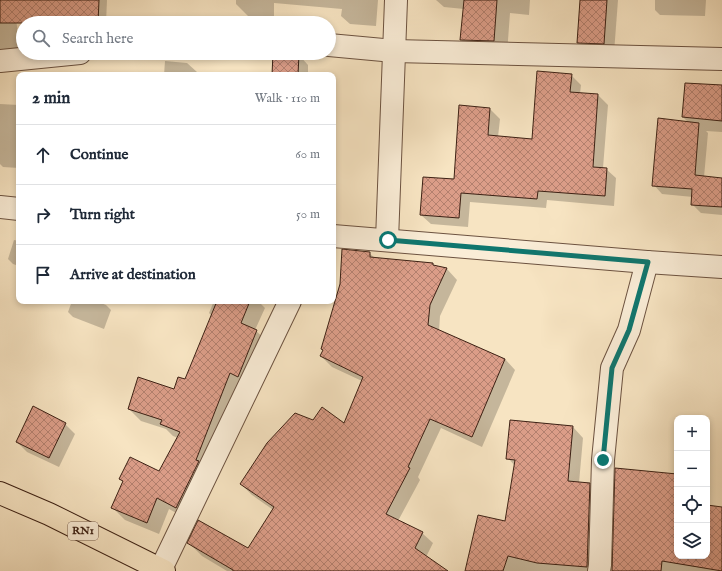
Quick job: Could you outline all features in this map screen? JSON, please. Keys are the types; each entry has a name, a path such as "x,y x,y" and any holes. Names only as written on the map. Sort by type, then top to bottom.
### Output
{"highway":[{"name":"RN1","path":"0,493 49,514 163,570"}],"street":[{"path":"388,240 396,0"},
{"path":"336,46 394,51 722,59"},
{"path":"0,61 16,59"},
{"path":"0,207 16,209"},
{"path":"336,236 648,262 722,266"},
{"path":"599,571 603,460 612,368 629,330 648,262"},
{"path":"163,570 289,304"}],"building":[{"path":"0,0 99,0 98,16 16,16 16,23 0,23"},
{"path":"464,0 497,0 494,41 460,40"},
{"path":"580,0 607,0 604,44 577,43"},
{"path":"273,60 299,60 298,72 272,72"},
{"path":"537,71 572,74 570,92 598,94 593,167 607,168 605,196 538,191 537,199 461,193 459,218 420,215 423,177 454,179 459,105 490,108 488,135 532,139"},
{"path":"685,83 722,85 722,121 682,117"},
{"path":"658,118 699,123 695,175 722,178 722,207 691,205 692,189 652,186"},
{"path":"342,249 370,252 370,257 433,263 433,265 447,268 430,305 428,325 505,359 472,437 430,419 408,467 410,468 386,514 423,532 415,548 448,571 233,571 187,543 198,520 248,548 274,507 240,484 267,443 295,413 313,420 322,407 344,423 363,377 320,356 323,350 321,349 334,304 336,304 336,298 340,284"},
{"path":"216,304 249,304 241,323 257,330 238,377 230,373 196,460 199,461 176,508 157,498 147,523 111,508 123,481 119,479 130,457 159,471 180,432 160,424 162,420 128,409 138,377 174,389 178,377 185,379"},
{"path":"33,406 66,423 49,458 16,442"},
{"path":"510,420 573,426 568,481 590,483 587,567 537,563 508,556 503,571 465,571 478,515 505,521 515,460 506,459"},
{"path":"615,468 674,474 674,559 710,559 710,505 722,507 722,571 662,561 661,571 612,571"}],"route":[{"path":"388,240 648,262 629,330 612,368 603,460"}]}
